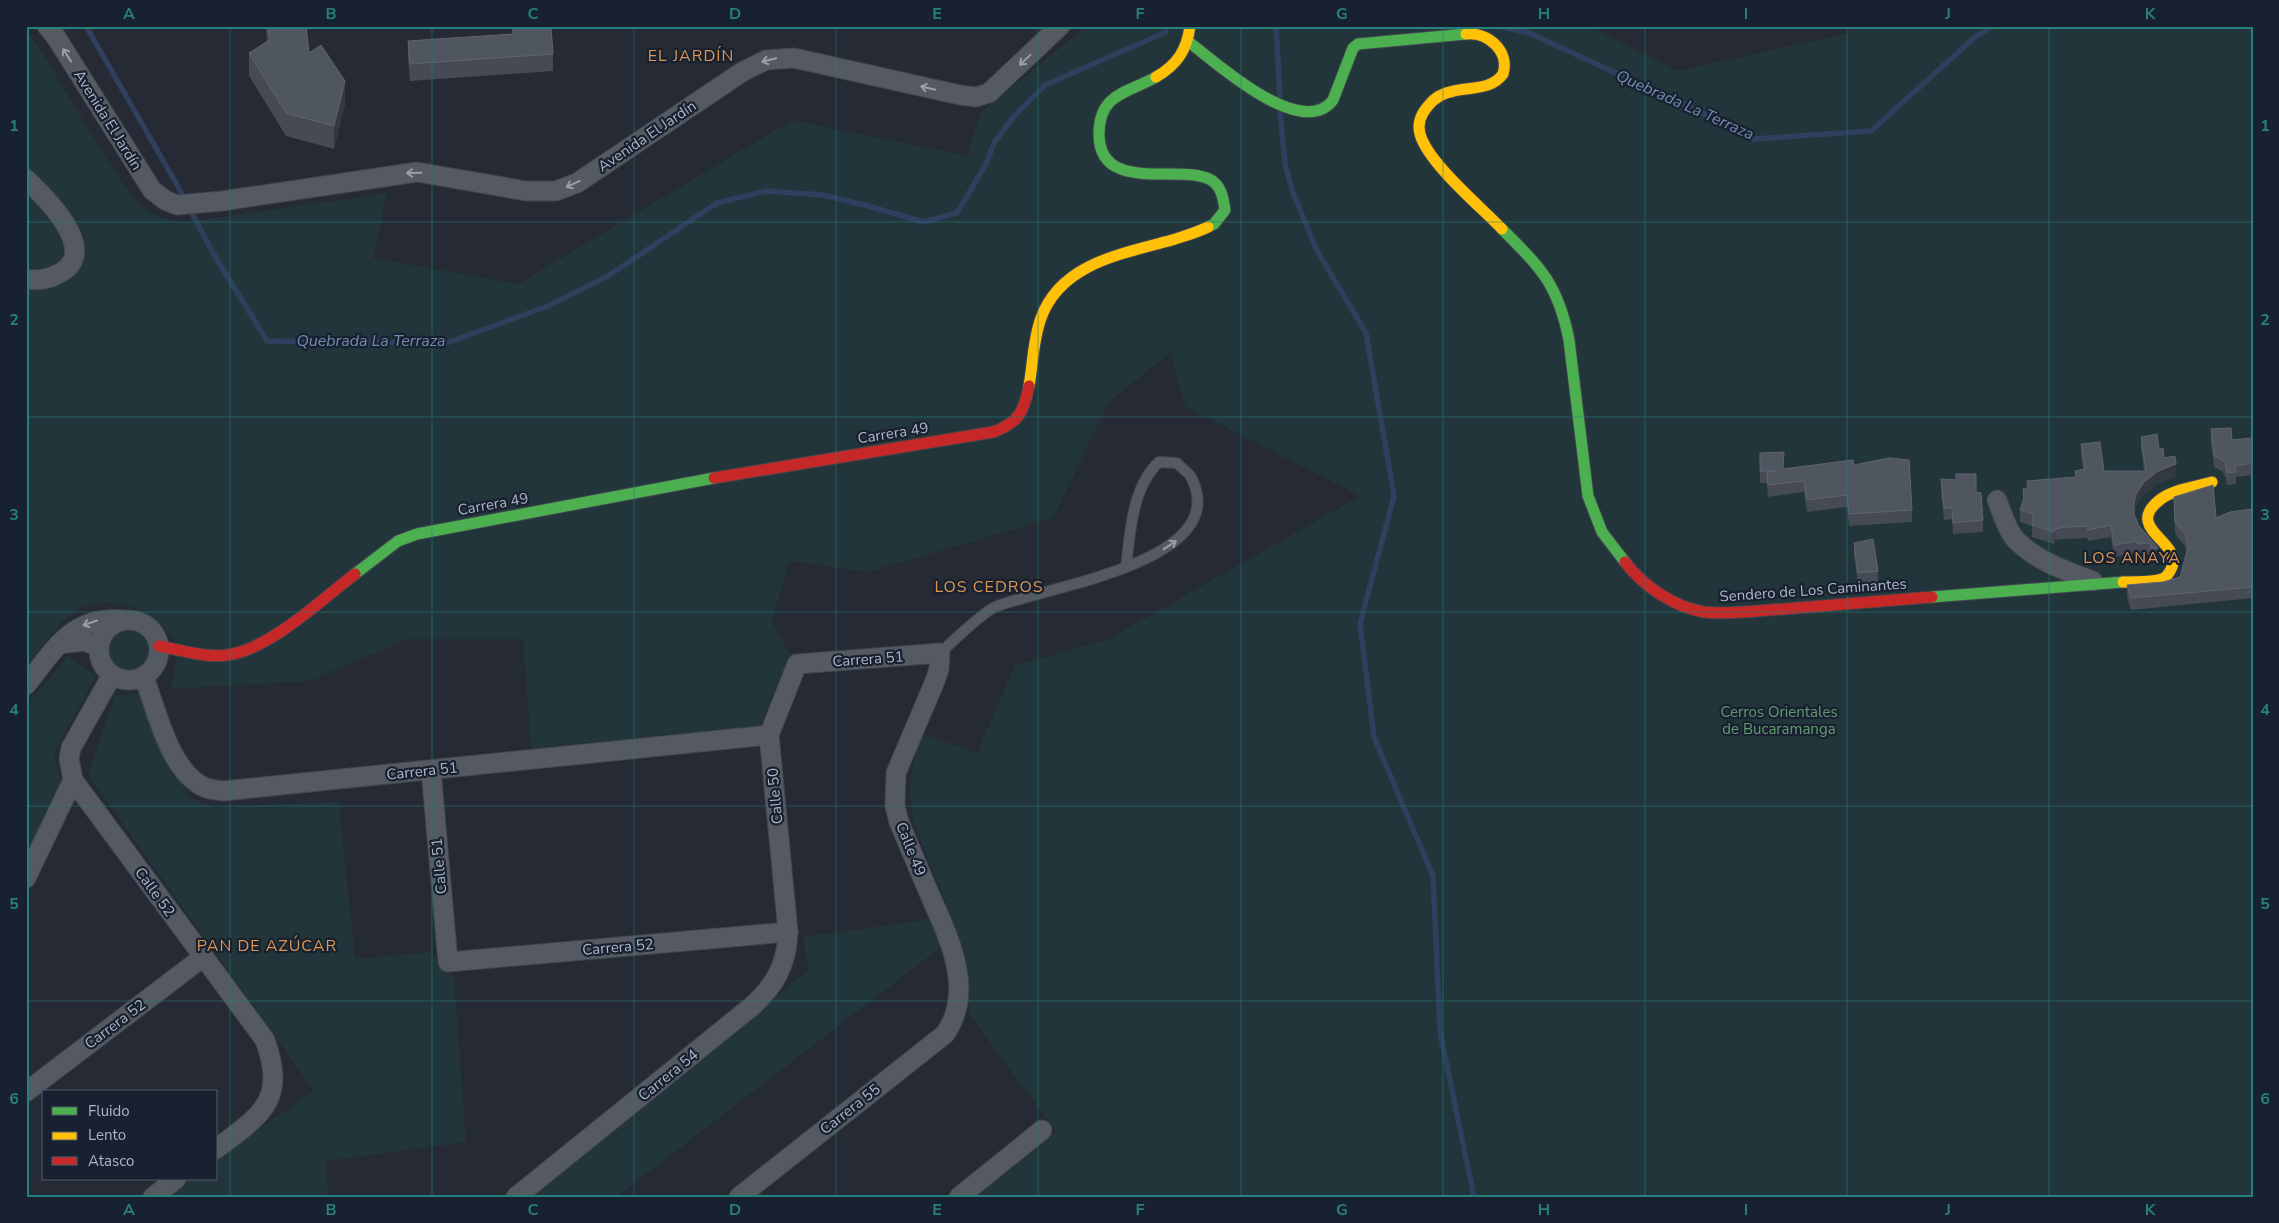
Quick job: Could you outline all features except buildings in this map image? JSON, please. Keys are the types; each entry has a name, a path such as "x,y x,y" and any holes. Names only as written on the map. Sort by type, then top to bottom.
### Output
{"street":[{"name":"Avenida El Jardín","path":"47,26 56,37 152,190 165,200 177,205 417,172 526,191 556,192 577,183 742,72 766,60 794,58 976,97 989,93 1060,26"},
{"name":"Carrera 49","path":"158,646 205,654 227,655 254,647 279,632 398,541 417,534 745,472 993,432 1008,427 1020,416 1025,406 1039,323 1048,299 1066,279 1086,266 1102,260 1201,231 1214,224 1225,210 1224,195 1220,188 1199,175 1185,173 1154,175 1132,171 1113,165 1103,154 1100,147 1100,119 1110,100 1114,96 1164,74 1178,62 1188,42 1190,26"},
{"name":"Sendero de Los Caminantes","path":"1188,42 1269,101 1292,110 1306,112 1326,107 1334,99 1353,48 1358,44 1477,33 1490,38 1498,48 1504,63 1504,71 1501,78 1492,83 1446,92 1438,96 1422,112 1419,124 1420,136 1425,147 1439,165 1539,266 1554,288 1564,315 1569,340 1583,465 1588,496 1594,516 1602,532 1631,570 1657,592 1680,606 1705,612 1753,611 2099,583"},
{"path":"26,178 56,210 74,240 73,258 66,270 51,278 26,278"},
{"path":"1997,500 2015,539 2048,563 2099,583 2155,580 2167,576 2172,570 2174,560 2172,552 2150,530 2148,519 2151,508 2170,494 2212,482"},
{"path":"26,685 59,644 76,628 90,622 107,619 127,620 138,621 154,633 158,646 156,663 144,677 126,680 112,675 102,663 99,647 102,637 108,628 117,622 127,620"},
{"path":"59,644 85,641 99,647"},
{"name":"Carrera 51","path":"797,664 940,654"},
{"name":"Calle 49","path":"940,654 939,669 935,681 896,773 895,806 899,822 947,934 955,959 959,984 956,1017"},
{"name":"Calle 50","path":"788,932 769,736 797,664"},
{"name":"Calle 52","path":"112,675 71,748 69,759 73,780 265,1040 273,1072 273,1090 265,1108 251,1123 218,1148"},
{"name":"Carrera 51","path":"144,677 174,756 186,774 198,784 209,789 223,791 769,736"},
{"name":"Calle 51","path":"431,770 448,962"},
{"path":"26,878 73,780"},
{"name":"Carrera 52","path":"448,962 788,932"},
{"name":"Carrera 54","path":"516,1197 763,996 774,983 782,968 787,950 788,932"},
{"name":"Carrera 52","path":"26,1092 203,957"},
{"name":"Carrera 55","path":"739,1197 945,1034 956,1017"},
{"path":"959,1197 1042,1130"},
{"path":"153,1197 175,1180"}],"lane":[{"path":"940,654 993,607 1126,567 1173,544 1187,531 1195,519 1198,504 1192,479 1177,463 1159,462 1149,472 1136,506 1130,533 1126,567"}],"green space":[{"name":"Cerros Orientales de Bucaramanga","path":"1087,26 1589,26 1678,71 1849,33 1848,26 2253,26 2253,1197 975,1197 1056,1132 970,1015 966,963 959,936 914,824 909,790 915,755 923,734 977,753 1015,665 1107,640 1360,496 1185,406 1170,353 1109,402 1053,518 868,572 789,561 772,622 790,654 760,726 531,748 523,639 408,639 309,681 171,689 176,658 172,637 157,621 139,610 129,606 108,603 87,606 69,616 53,632 26,667 26,31 36,43 118,177 143,208 179,223 387,193 373,258 518,284 792,120 966,156 982,111"},
{"path":"134,630 142,633 148,639 151,651 148,663 142,669 126,672 118,669 112,663 109,647 112,639 118,633"},
{"path":"68,656 96,676 54,752 61,783 26,855 26,707"},
{"path":"138,694 189,797 212,807 339,802 355,959 430,952 454,978 466,1142 326,1161 328,1197 175,1197 179,1185 185,1180 218,1180 218,1158 314,1091 88,775 115,695"},
{"path":"931,919 941,947 616,1197 532,1197 808,970 803,937"}],"waterway":[{"name":"Quebrada La Terraza","path":"86,26 176,183 213,253 267,341 447,343 548,306 608,276 717,203 766,191 823,195 923,222 957,213 986,164 994,143 1014,116 1045,85 1166,32"},
{"path":"1276,26 1280,97"},
{"name":"Quebrada La Terraza","path":"1498,26 1529,33 1692,108 1753,139 1871,131 1975,37 1993,26"},
{"path":"1280,112 1285,163 1292,190 1316,249 1366,333 1394,496 1360,624 1374,737 1433,876 1440,1032 1474,1197"}],"traffic: fast":[{"path":"1189,42 1238,80 1260,94 1281,105 1301,111 1319,110 1333,100 1353,48 1358,44 1466,34"},
{"path":"1156,77 1117,96 1104,110 1100,120 1099,134 1103,153 1112,165 1127,171 1144,174 1181,174 1211,180 1220,189 1225,210 1214,224 1208,227"},
{"path":"1502,229 1546,278 1565,321 1588,496 1602,532 1625,562"},
{"path":"355,574 398,541 417,534 714,478"},
{"path":"1932,597 2123,582"}],"traffic: slow":[{"path":"1156,77 1170,67 1180,56 1189,35 1190,26"},
{"path":"1466,34 1482,36 1495,45 1503,58 1503,74 1493,83 1450,92 1436,98 1422,115 1419,122 1419,130 1433,158 1502,229"},
{"path":"1029,386 1038,326 1050,299 1063,285 1078,273 1114,256 1172,240 1208,227"},
{"path":"2123,582 2153,581 2167,576 2172,567 2173,558 2169,549 2150,526 2148,518 2151,509 2161,499 2172,493 2212,482"}],"traffic: jam":[{"path":"714,478 993,432 1009,425 1019,415 1029,386"},
{"path":"1625,562 1632,571 1660,594 1682,605 1704,612 1744,612 1932,597"},
{"path":"159,646 219,656 243,651 277,634 355,574"}],"district":[{"name":"EL JARDÍN","path":"691,56"},
{"name":"LOS ANAYA","path":"2132,558"},
{"name":"LOS CEDROS","path":"989,587"},
{"name":"PAN DE AZÚCAR","path":"267,946"}]}
